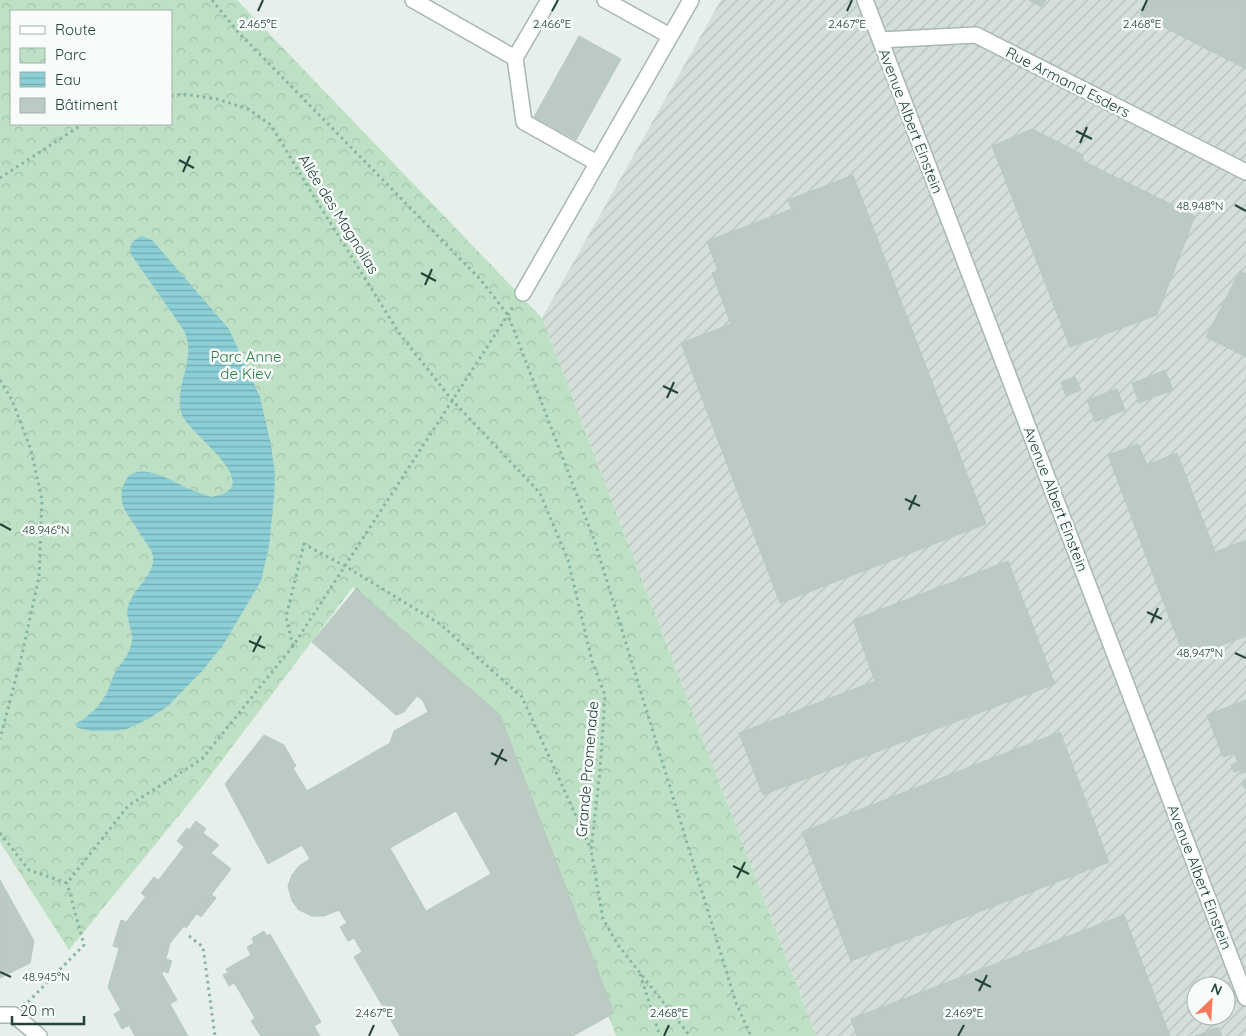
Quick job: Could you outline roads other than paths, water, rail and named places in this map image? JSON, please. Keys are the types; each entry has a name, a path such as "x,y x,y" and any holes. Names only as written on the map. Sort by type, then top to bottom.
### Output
{"street":[{"path":"413,0 515,58"},
{"path":"549,0 515,58 524,122 597,163"},
{"path":"605,0 670,36"},
{"path":"522,293 690,0"},
{"name":"Avenue Albert Einstein","path":"865,0 1246,998"},
{"name":"Rue Armand Esders","path":"880,40 976,36 1246,172"},
{"path":"7,1015 39,1036"}],"water":[{"path":"142,236 152,240 229,329 260,397 271,445 275,474 274,498 269,546 261,581 223,645 203,670 167,707 127,729 91,731 78,728 75,724 101,703 115,673 128,653 132,641 128,607 135,592 149,572 153,558 151,550 124,509 121,495 125,482 131,475 138,472 146,472 165,477 211,497 227,492 233,483 230,472 222,460 182,415 180,394 187,361 187,340 183,329 130,253 133,242"}],"park label":[{"name":"Parc Anne de Kiev","path":"246,364"}]}
